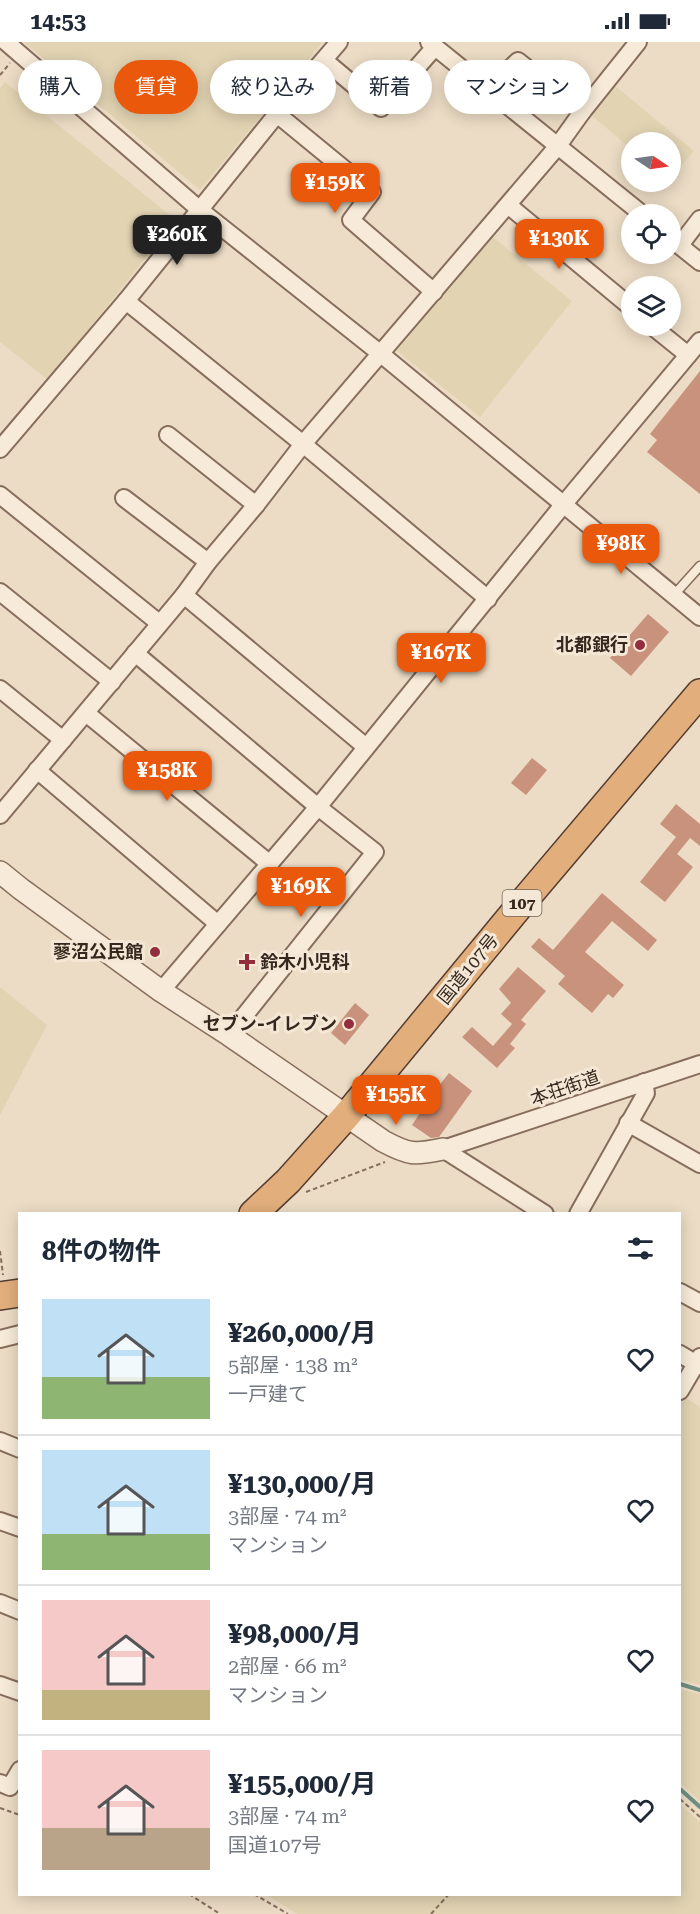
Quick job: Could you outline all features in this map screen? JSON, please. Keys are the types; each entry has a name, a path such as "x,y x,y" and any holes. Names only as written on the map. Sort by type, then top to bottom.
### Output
{"highway":[{"name":"国道107号","path":"255,1212 288,1181 348,1115 517,909 700,693"}],"street":[{"path":"6,42 200,210 381,354 700,617"},
{"path":"324,60 339,42"},
{"path":"591,101 638,42"},
{"path":"336,70 381,108 432,45 451,60"},
{"path":"0,449 126,301 277,114 372,192 351,220 434,292"},
{"path":"517,114 629,204"},
{"path":"0,815 184,595 303,444 557,147 581,114"},
{"path":"508,205 621,299"},
{"path":"681,236 700,219"},
{"path":"681,246 700,262"},
{"path":"126,301 488,598"},
{"path":"664,336 688,356"},
{"path":"161,991 318,807 563,505 700,341"},
{"path":"168,435 256,505"},
{"path":"0,495 159,623"},
{"path":"124,498 208,562"},
{"path":"0,592 112,682"},
{"path":"184,595 366,747"},
{"path":"135,653 375,852 229,1035"},
{"path":"0,690 63,740"},
{"path":"86,713 270,864"},
{"path":"38,770 218,924"},
{"path":"0,872 161,991 348,1115 383,1141 406,1154 443,1149 543,1212"},
{"name":"本荘街道","path":"443,1149 700,1064"},
{"path":"579,1212 646,1093 644,1082"},
{"path":"628,1123 700,1164"},
{"path":"681,1293 700,1303"},
{"path":"0,1339 18,1334"},
{"path":"681,1354 699,1362 681,1389"},
{"path":"0,1441 18,1448"},
{"path":"0,1521 18,1527"},
{"path":"0,1603 18,1610"},
{"path":"0,1685 18,1691"},
{"path":"0,1783 10,1787 18,1773"}],"lane":[{"path":"673,596 700,566"}],"path":[{"path":"302,1193 406,1154"},
{"path":"0,1251 8,1295"},
{"path":"681,1800 700,1817"},
{"path":"0,1808 18,1814"},
{"path":"192,1896 220,1914"},
{"path":"257,1896 288,1914"},
{"path":"431,1914 447,1896"}],"shaded area":[{"path":"323,42 308,60 210,60 210,114 263,114 200,190 102,108 102,60 45,60 25,43"},
{"path":"5,82 18,92 18,114 45,114 176,220 48,380 0,342 0,88"},
{"path":"614,85 671,132 621,132 621,140 591,113"},
{"path":"681,140 694,151 681,166"},
{"path":"490,235 572,301 480,417 397,351"},
{"path":"0,987 47,1025 0,1115"},
{"path":"681,1395 700,1407 700,1685 681,1679"},
{"path":"681,1689 700,1694 700,1801 681,1784"},
{"path":"681,1805 700,1822 700,1914 297,1914 269,1896 681,1896"}],"building":[{"path":"700,371 700,494 647,452 657,440 650,434"},
{"name":"北都銀行","path":"648,614 669,632 631,676 610,658"},
{"path":"532,758 547,770 526,795 511,783"},
{"path":"676,804 700,824 700,846 690,838 677,854 693,867 665,902 640,882 676,837 660,824"},
{"path":"602,893 657,940 648,951 612,921 585,952 624,985 613,998 608,994 592,1013 558,984 565,976 531,947 539,938 553,950"},
{"path":"518,967 546,991 521,1020 526,1024 510,1044 515,1048 497,1068 462,1037 472,1027 493,1046 512,1024 501,1014 511,1003 499,989"},
{"path":"355,1003 369,1015 345,1045 331,1033"},
{"path":"449,1073 472,1091 439,1137 431,1138 412,1125 422,1110 413,1103 423,1091 430,1097"}],"waterway":[{"path":"681,1684 700,1690"},
{"path":"681,1790 700,1807"}],"place":[{"name":"北都銀行","path":"640,645"},
{"name":"蓼沼公民館","path":"155,952"},
{"name":"鈴木小児科","path":"247,962"},
{"name":"セブン-イレブン","path":"349,1024"}]}
